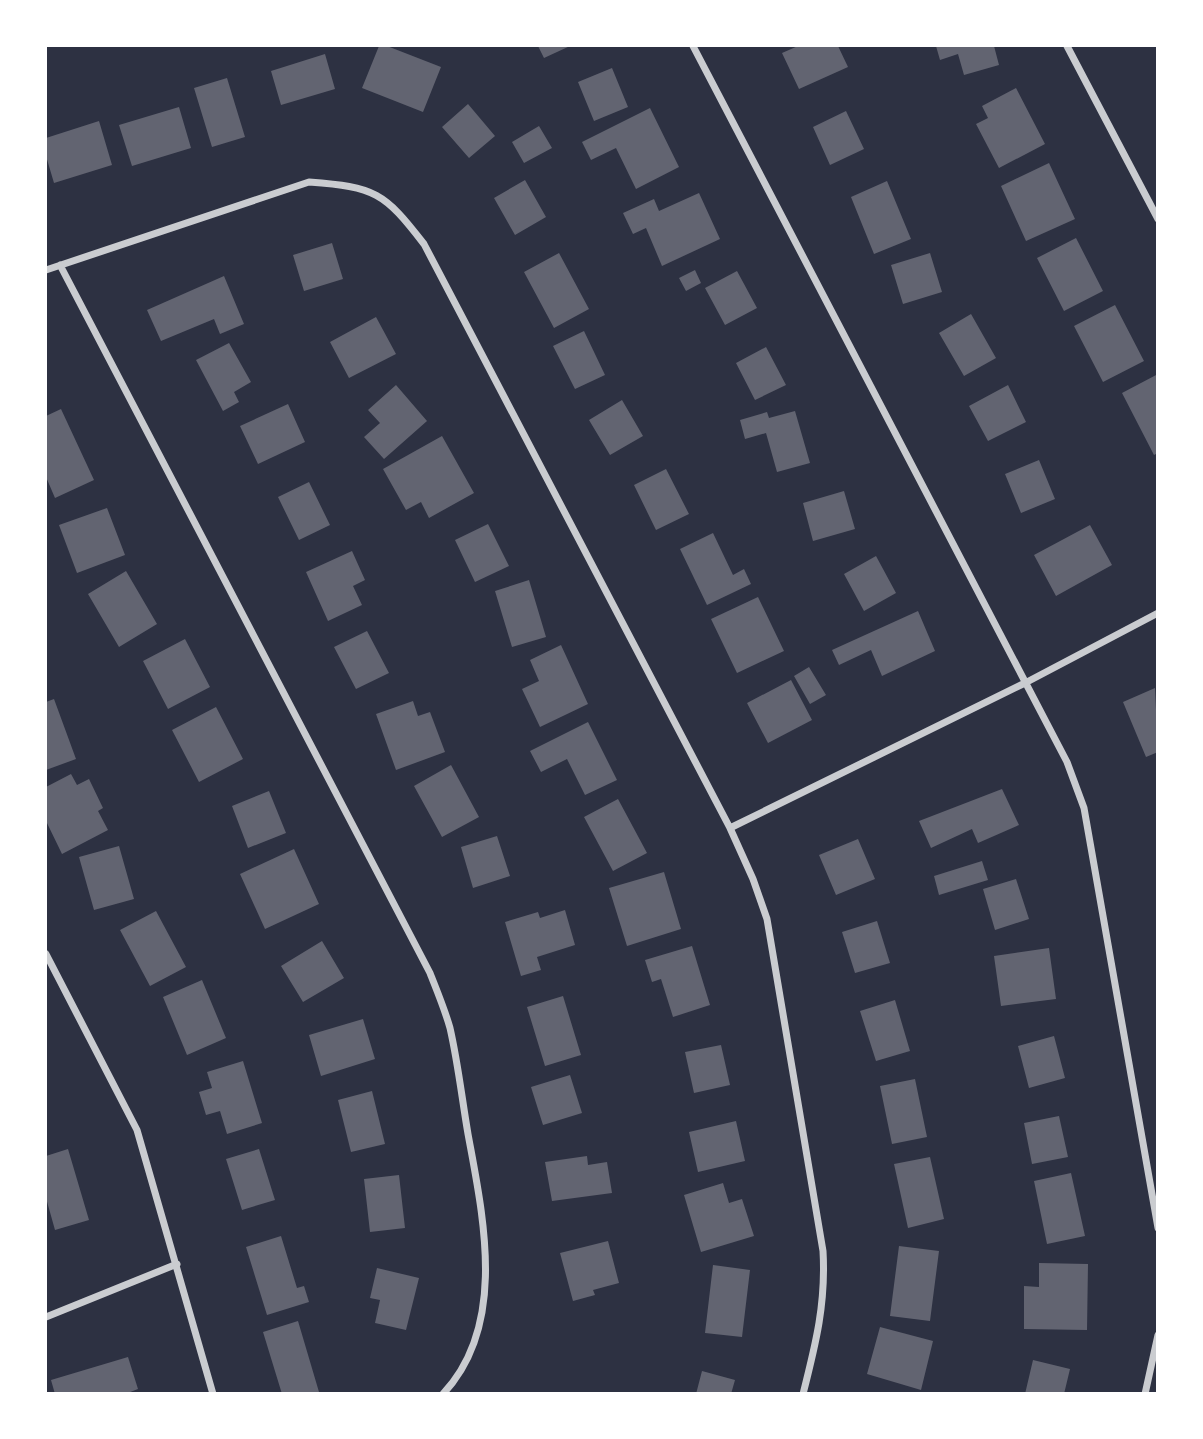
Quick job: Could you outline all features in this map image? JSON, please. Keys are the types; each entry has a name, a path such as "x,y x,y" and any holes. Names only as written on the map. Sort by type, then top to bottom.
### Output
{"street":[{"path":"694,46 1068,762 1084,808 1157,1228"},
{"path":"1067,46 1157,219"},
{"path":"46,270 309,182 353,185 380,195 394,206 424,244 730,828 767,919 823,1251 825,1289 819,1330 803,1394"},
{"path":"60,265 430,973 450,1028 482,1212 487,1260 485,1294 469,1357 443,1394"},
{"path":"730,828 1025,682 1157,613"},
{"path":"46,958 137,1130 213,1394"},
{"path":"46,1317 177,1264"},
{"path":"1144,1394 1157,1335"}],"building":[{"path":"379,46 387,46 441,67 423,112 362,88"},
{"path":"538,46 570,46 544,58"},
{"path":"798,46 838,46 848,67 799,89 782,53"},
{"path":"936,46 994,46 999,65 964,75 958,54 940,60"},
{"path":"325,54 335,89 281,105 271,71"},
{"path":"612,68 628,107 594,121 578,82"},
{"path":"227,78 245,137 212,147 194,88"},
{"path":"1016,88 1045,144 999,168 976,124 988,118 982,106"},
{"path":"468,104 495,136 469,158 442,127"},
{"path":"179,107 191,148 132,166 119,125"},
{"path":"650,108 679,167 636,189 616,148 591,160 582,142"},
{"path":"846,111 864,149 830,165 813,127"},
{"path":"99,121 112,165 54,183 46,156 46,138"},
{"path":"539,126 552,148 524,163 512,142"},
{"path":"1049,163 1075,219 1026,241 1001,186"},
{"path":"525,180 546,217 515,235 494,198"},
{"path":"887,181 911,239 874,254 851,197"},
{"path":"699,193 720,239 662,266 646,228 633,234 623,213 654,199 659,211"},
{"path":"1076,238 1103,291 1064,311 1037,258"},
{"path":"332,243 343,279 304,291 293,255"},
{"path":"559,253 589,309 554,328 524,272"},
{"path":"930,253 942,292 903,304 891,265"},
{"path":"695,270 701,283 686,291 679,278"},
{"path":"737,271 757,308 725,325 705,288"},
{"path":"224,276 244,324 220,334 214,319 161,341 147,310"},
{"path":"1115,305 1144,361 1103,382 1074,326"},
{"path":"971,314 996,358 964,376 939,333"},
{"path":"376,317 396,354 349,378 330,342"},
{"path":"584,331 605,375 575,389 553,346"},
{"path":"229,343 251,382 234,392 239,402 223,411 196,360"},
{"path":"766,347 786,385 755,400 736,363"},
{"path":"1158,374 1158,453 1154,455 1122,393"},
{"path":"396,385 427,421 384,459 364,437 380,423 368,410"},
{"path":"1008,385 1026,422 988,441 969,406"},
{"path":"622,400 643,436 610,455 589,420"},
{"path":"288,404 305,442 258,464 240,426"},
{"path":"61,409 94,480 55,498 46,477 46,416"},
{"path":"795,411 810,463 777,472 766,433 745,439 740,420 767,412 769,418"},
{"path":"442,436 474,493 429,518 421,502 406,510 383,469"},
{"path":"1039,460 1055,499 1021,513 1005,474"},
{"path":"666,469 689,514 656,530 634,485"},
{"path":"309,482 330,525 299,540 278,497"},
{"path":"844,491 855,529 813,541 803,503"},
{"path":"107,508 125,555 77,573 59,525"},
{"path":"488,524 509,566 475,582 455,540"},
{"path":"1090,525 1112,565 1056,596 1034,555"},
{"path":"713,533 733,575 744,569 751,584 707,605 680,549"},
{"path":"352,551 365,580 353,586 362,605 328,621 306,572"},
{"path":"876,556 896,593 864,611 844,574"},
{"path":"126,571 157,624 119,647 88,594"},
{"path":"529,580 546,637 512,647 495,591"},
{"path":"758,597 784,651 737,673 711,619"},
{"path":"918,611 935,651 882,676 871,650 839,665 832,650"},
{"path":"367,631 389,673 356,689 334,647"},
{"path":"185,639 210,687 168,709 143,661"},
{"path":"561,645 588,704 540,727 522,689 539,681 530,660"},
{"path":"809,667 826,695 810,704 794,676"},
{"path":"791,680 812,720 768,743 747,703"},
{"path":"1155,688 1158,752 1146,757 1123,702"},
{"path":"54,699 76,759 46,770 46,702"},
{"path":"413,701 418,716 430,712 445,752 396,770 376,714"},
{"path":"216,707 243,759 199,782 172,730"},
{"path":"588,722 617,780 585,795 567,759 541,772 530,751"},
{"path":"451,765 479,817 442,837 414,786"},
{"path":"71,774 77,785 89,779 103,808 98,811 108,830 62,854 46,821 46,787"},
{"path":"1002,789 1019,825 978,843 972,829 931,848 919,821"},
{"path":"269,791 286,833 248,848 232,806"},
{"path":"618,799 647,853 613,871 584,817"},
{"path":"497,836 510,876 473,888 461,847"},
{"path":"858,839 875,879 836,895 819,855"},
{"path":"119,846 134,899 94,910 79,857"},
{"path":"294,849 319,904 265,929 240,874"},
{"path":"982,861 988,880 939,895 934,876"},
{"path":"664,872 681,929 627,946 609,888"},
{"path":"1016,879 1029,919 995,930 983,889"},
{"path":"565,910 575,945 537,957 541,970 521,976 505,922 538,912 540,918"},
{"path":"156,911 186,967 150,986 120,930"},
{"path":"877,921 890,963 855,973 842,932"},
{"path":"322,941 344,978 303,1002 281,966"},
{"path":"692,946 710,1005 673,1017 661,979 652,982 645,960"},
{"path":"1049,948 1056,999 1001,1006 994,956"},
{"path":"202,980 226,1038 187,1055 163,997"},
{"path":"563,996 581,1055 545,1066 527,1007"},
{"path":"895,1000 910,1051 876,1061 860,1011"},
{"path":"363,1019 375,1059 321,1076 309,1035"},
{"path":"1054,1036 1065,1078 1029,1088 1018,1046"},
{"path":"721,1045 730,1085 694,1093 685,1052"},
{"path":"243,1061 262,1123 227,1134 220,1111 206,1115 199,1092 212,1088 207,1072"},
{"path":"570,1075 582,1113 543,1125 531,1087"},
{"path":"915,1079 927,1137 892,1144 880,1086"},
{"path":"372,1091 385,1144 351,1152 338,1100"},
{"path":"1059,1116 1068,1157 1032,1164 1024,1123"},
{"path":"736,1121 745,1161 698,1172 689,1132"},
{"path":"68,1149 89,1220 55,1230 46,1198 46,1156"},
{"path":"259,1149 275,1200 242,1210 226,1159"},
{"path":"587,1156 588,1165 607,1162 612,1193 552,1201 545,1162"},
{"path":"930,1157 944,1219 908,1228 894,1164"},
{"path":"1071,1173 1085,1236 1047,1244 1034,1181"},
{"path":"399,1175 405,1228 370,1232 364,1179"},
{"path":"723,1183 729,1203 742,1199 754,1236 701,1252 684,1195"},
{"path":"281,1236 297,1288 304,1286 309,1302 267,1315 246,1247"},
{"path":"608,1241 619,1283 593,1290 595,1295 573,1301 560,1253"},
{"path":"899,1246 939,1251 930,1321 890,1316"},
{"path":"1039,1263 1088,1264 1087,1330 1024,1329 1024,1286 1039,1287"},
{"path":"713,1265 750,1270 742,1337 705,1333"},
{"path":"377,1268 419,1278 406,1330 375,1323 380,1300 370,1298"},
{"path":"298,1321 319,1392 282,1394 263,1332"},
{"path":"880,1327 933,1341 921,1390 867,1374"},
{"path":"128,1357 138,1389 125,1394 55,1394 51,1380"},
{"path":"1033,1360 1070,1369 1064,1394 1025,1394"},
{"path":"702,1371 735,1380 731,1394 696,1394"}]}
